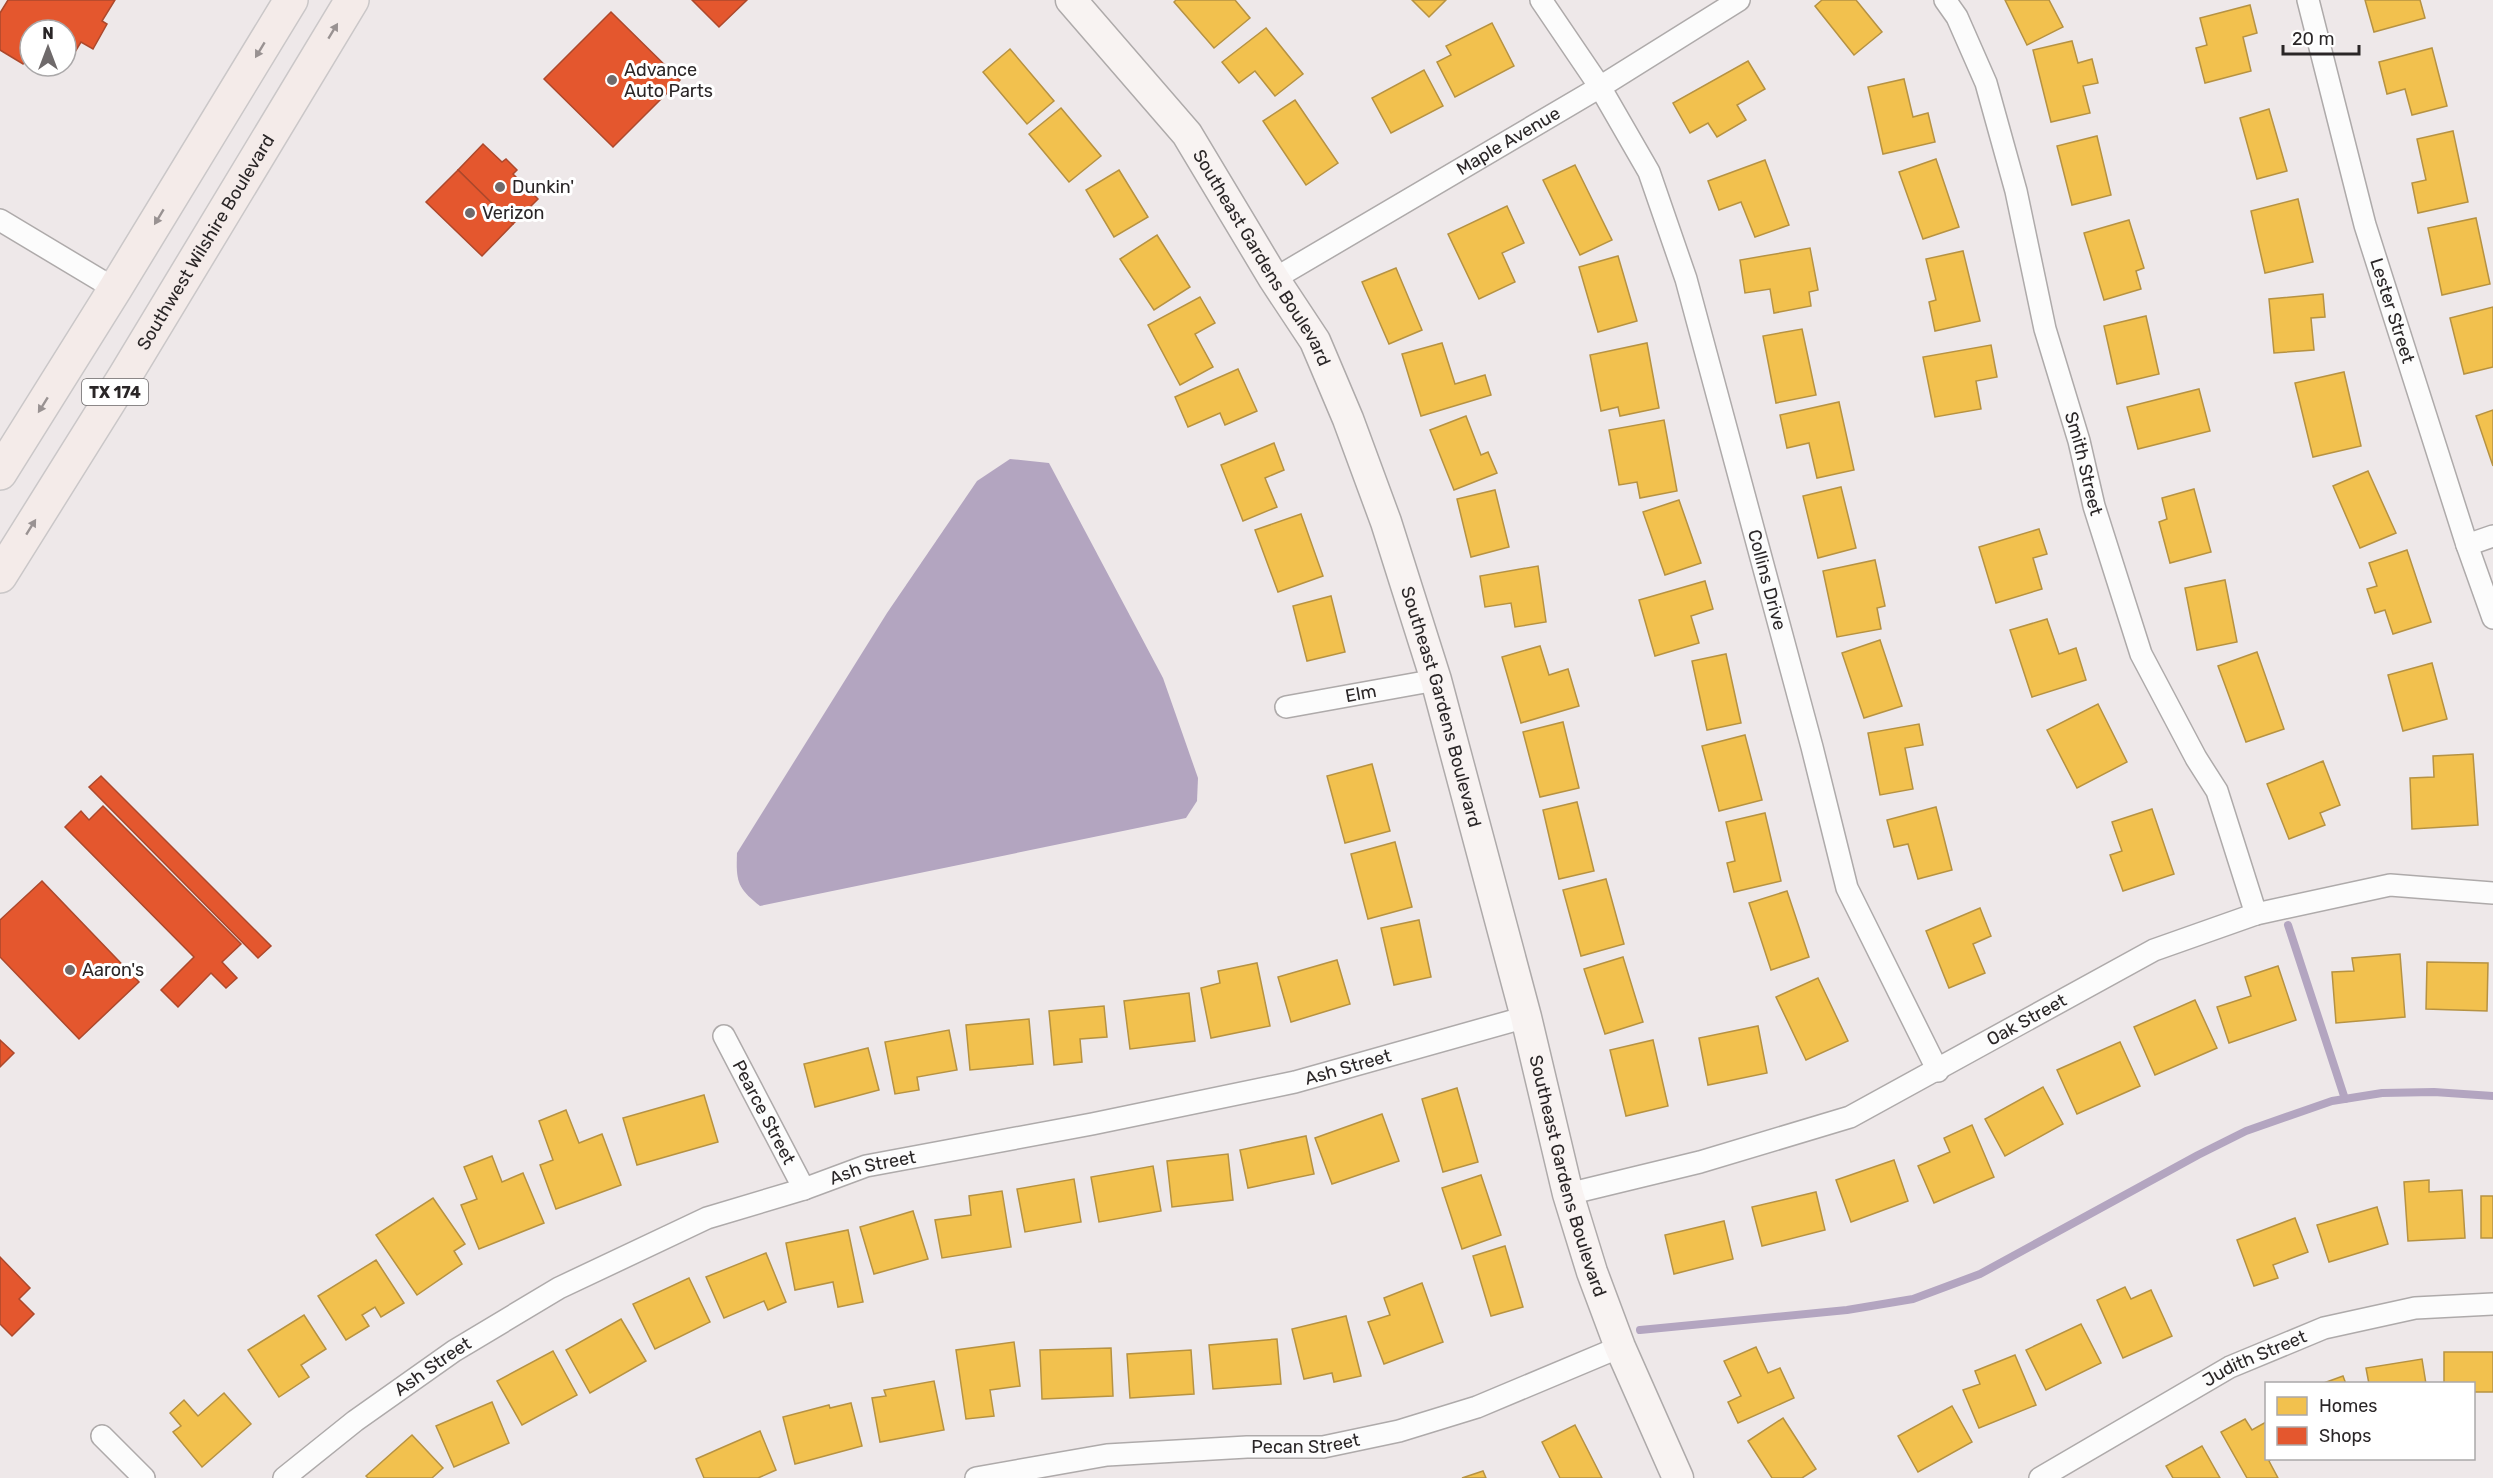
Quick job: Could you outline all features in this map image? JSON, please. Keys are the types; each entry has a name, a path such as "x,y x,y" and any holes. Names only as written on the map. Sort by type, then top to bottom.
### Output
{"main road":[{"name":"TX 174","path":"0,473 115,290 291,0"},
{"name":"Southwest Wilshire Boulevard","path":"0,576 125,376 352,0"}],"street":[{"name":"Southeast Gardens Boulevard","path":"1071,0 1188,134 1274,279 1315,341 1348,419 1386,522 1436,680 1526,1017 1568,1194 1592,1272 1620,1347 1678,1478"},
{"name":"Collins Drive","path":"1540,0 1600,87 1649,172 1686,279 1812,747 1847,888 1938,1071"},
{"name":"Maple Avenue","path":"1274,279 1600,87 1739,0"},
{"name":"Smith Street","path":"1944,0 1957,17 1986,83 2016,191 2045,329 2079,441 2094,506 2141,654 2196,758 2217,791 2256,914"},
{"name":"Lester Street","path":"2308,0 2365,225 2467,545 2493,618"},
{"path":"0,220 115,290"},
{"path":"2467,545 2493,536"},
{"name":"Elm","path":"1286,707 1436,680"},
{"name":"Oak Street","path":"1568,1194 1700,1162 1850,1117 1938,1071 2154,950 2256,914 2390,885 2493,893"},
{"name":"Ash Street","path":"284,1478 355,1421 454,1351 559,1288 707,1218 804,1189 866,1166 1092,1124 1296,1082 1526,1017"},
{"name":"Pearce Street","path":"724,1036 804,1189"},
{"name":"Judith Street","path":"2040,1478 2230,1367 2324,1328 2415,1308 2493,1304"},
{"name":"Pecan Street","path":"976,1478 1107,1455 1247,1447 1323,1447 1398,1431 1477,1407 1620,1347"},
{"path":"102,1436 144,1478"}],"shaded area":[{"path":"1010,459 1049,463 1163,678 1198,778 1197,801 1186,818 760,906 742,889 737,871 737,853 887,613 977,481"}],"building: Homes":[{"path":"1176,0 1235,0 1250,18 1214,48 1174,2"},
{"path":"1412,0 1446,0 1429,17"},
{"path":"1822,0 1856,0 1882,32 1854,55 1815,6"},
{"path":"2005,0 2049,0 2063,27 2027,45"},
{"path":"2365,0 2420,0 2425,18 2374,32"},
{"path":"2250,5 2257,33 2243,37 2251,71 2205,83 2196,48 2207,45 2200,18"},
{"path":"1492,23 1514,66 1455,97 1437,62 1451,55 1446,46"},
{"path":"1266,28 1303,74 1275,96 1255,71 1239,83 1222,62"},
{"path":"2072,41 2078,63 2092,59 2098,83 2083,86 2090,113 2051,122 2033,50"},
{"path":"2432,48 2447,106 2412,115 2405,89 2387,94 2379,62"},
{"path":"1010,49 1054,101 1027,124 983,72"},
{"path":"1748,61 1765,89 1737,105 1746,120 1717,137 1708,123 1690,133 1673,103"},
{"path":"1424,70 1443,106 1391,133 1372,98"},
{"path":"1904,79 1913,117 1928,113 1935,142 1883,154 1868,87"},
{"path":"1295,100 1338,163 1306,185 1263,121"},
{"path":"1061,108 1101,156 1069,182 1029,134"},
{"path":"2269,109 2287,171 2257,179 2240,118"},
{"path":"2453,131 2468,202 2418,213 2412,183 2426,180 2417,139"},
{"path":"2097,136 2111,195 2072,205 2057,146"},
{"path":"1936,159 1959,227 1923,239 1899,172"},
{"path":"1765,160 1789,225 1755,237 1741,202 1719,210 1708,181"},
{"path":"1575,165 1612,240 1580,255 1543,180"},
{"path":"1119,170 1148,217 1114,237 1086,190"},
{"path":"2298,199 2313,262 2265,273 2251,211"},
{"path":"1507,206 1524,243 1502,253 1515,282 1479,299 1448,234"},
{"path":"2476,218 2490,284 2442,295 2428,228"},
{"path":"2129,220 2144,268 2136,271 2141,289 2104,300 2084,233"},
{"path":"1157,235 1190,287 1154,310 1120,259"},
{"path":"1810,248 1818,290 1809,292 1811,306 1774,313 1770,289 1745,293 1740,260"},
{"path":"1963,251 1980,321 1935,331 1929,302 1936,300 1926,259"},
{"path":"1618,256 1637,321 1598,332 1579,267"},
{"path":"1396,268 1422,330 1389,344 1362,282"},
{"path":"2323,294 2325,317 2311,318 2314,350 2274,353 2269,299"},
{"path":"1200,297 1215,323 1195,334 1213,367 1180,385 1148,325"},
{"path":"2493,307 2493,367 2464,374 2450,318"},
{"path":"2146,316 2159,374 2117,384 2104,326"},
{"path":"1802,329 1816,395 1776,403 1763,336"},
{"path":"1442,343 1455,384 1485,375 1491,395 1421,416 1402,354"},
{"path":"1647,343 1659,408 1620,416 1618,407 1601,411 1590,355"},
{"path":"1991,345 1997,377 1976,381 1981,409 1935,417 1923,357"},
{"path":"1238,369 1257,411 1225,425 1220,413 1188,427 1175,397"},
{"path":"2344,372 2361,446 2313,457 2295,383"},
{"path":"2199,389 2210,431 2138,449 2127,407"},
{"path":"1839,402 1854,470 1817,478 1809,443 1787,448 1780,415"},
{"path":"2493,410 2493,466 2476,416"},
{"path":"1466,416 1481,455 1488,452 1497,473 1454,490 1430,430"},
{"path":"1664,420 1677,491 1640,498 1637,482 1619,485 1609,430"},
{"path":"1274,443 1284,470 1265,478 1277,507 1243,521 1221,465"},
{"path":"2368,471 2396,533 2360,548 2333,486"},
{"path":"1841,487 1856,548 1818,558 1803,496"},
{"path":"2194,489 2211,552 2170,563 2159,522 2167,519 2162,498"},
{"path":"1495,490 1509,547 1471,557 1457,499"},
{"path":"1679,500 1701,563 1665,575 1643,512"},
{"path":"1301,514 1323,576 1278,592 1255,530"},
{"path":"2039,529 2047,554 2033,558 2042,589 1996,603 1979,547"},
{"path":"2407,550 2431,622 2393,634 2385,610 2375,613 2367,589 2377,586 2369,563"},
{"path":"1875,560 1885,606 1877,608 1881,629 1837,637 1823,571"},
{"path":"1538,566 1546,622 1515,627 1511,603 1485,607 1480,576"},
{"path":"2225,580 2237,642 2197,650 2185,588"},
{"path":"1705,581 1713,609 1691,616 1699,643 1655,656 1639,600"},
{"path":"1331,596 1345,652 1307,661 1293,606"},
{"path":"2047,619 2059,654 2076,648 2086,680 2032,697 2010,630"},
{"path":"1880,640 1902,706 1864,718 1842,653"},
{"path":"1540,646 1549,675 1568,669 1579,706 1521,723 1502,657"},
{"path":"2257,652 2284,729 2246,742 2218,666"},
{"path":"1726,654 1741,723 1707,730 1692,661"},
{"path":"2432,663 2447,719 2403,731 2388,675"},
{"path":"2098,704 2127,762 2077,788 2047,730"},
{"path":"1563,722 1579,788 1540,797 1523,732"},
{"path":"1919,724 1923,745 1905,748 1913,789 1880,795 1868,733"},
{"path":"1745,735 1762,800 1719,811 1702,746"},
{"path":"2473,754 2478,825 2412,829 2410,778 2434,777 2433,756"},
{"path":"2323,761 2340,805 2320,813 2325,825 2289,839 2267,784"},
{"path":"1372,764 1390,831 1345,843 1327,776"},
{"path":"1577,802 1594,871 1559,879 1543,810"},
{"path":"1936,807 1952,870 1918,879 1908,844 1894,847 1887,820"},
{"path":"2152,809 2174,874 2123,891 2110,855 2122,851 2112,822"},
{"path":"1765,813 1781,881 1734,892 1727,863 1735,861 1726,822"},
{"path":"1395,842 1412,907 1368,919 1351,854"},
{"path":"1606,879 1624,944 1581,956 1563,890"},
{"path":"1787,891 1809,957 1771,970 1749,903"},
{"path":"1980,908 1991,936 1973,944 1985,973 1949,988 1926,931"},
{"path":"1419,920 1431,977 1394,985 1381,928"},
{"path":"2400,954 2405,1017 2336,1023 2332,972 2354,971 2352,958"},
{"path":"1623,957 1643,1022 1605,1034 1584,969"},
{"path":"1337,960 1350,1004 1291,1022 1278,977"},
{"path":"2427,962 2488,963 2487,1011 2426,1009"},
{"path":"1257,963 1270,1026 1211,1038 1201,988 1220,983 1218,971"},
{"path":"2278,966 2296,1020 2229,1043 2217,1007 2251,996 2245,977"},
{"path":"1818,978 1848,1041 1806,1060 1776,997"},
{"path":"1189,993 1195,1041 1130,1049 1124,1001"},
{"path":"2195,1000 2217,1048 2155,1075 2134,1027"},
{"path":"1104,1006 1107,1037 1080,1039 1082,1062 1054,1065 1049,1011"},
{"path":"1029,1019 1033,1064 970,1070 966,1025"},
{"path":"1758,1026 1767,1073 1708,1085 1699,1038"},
{"path":"949,1030 957,1070 917,1077 919,1090 895,1094 885,1042"},
{"path":"1653,1040 1668,1106 1626,1116 1610,1050"},
{"path":"2120,1042 2140,1086 2077,1114 2057,1070"},
{"path":"868,1048 879,1090 815,1107 804,1064"},
{"path":"2043,1087 2063,1124 2005,1156 1985,1119"},
{"path":"1457,1088 1478,1162 1443,1172 1422,1099"},
{"path":"704,1095 718,1142 637,1165 623,1118"},
{"path":"566,1110 579,1143 602,1134 621,1185 556,1209 540,1165 553,1160 539,1121"},
{"path":"1382,1114 1399,1161 1332,1184 1315,1138"},
{"path":"1972,1125 1994,1177 1934,1203 1918,1166 1950,1152 1944,1138"},
{"path":"1306,1136 1314,1174 1248,1188 1240,1150"},
{"path":"1228,1154 1233,1200 1172,1207 1167,1161"},
{"path":"492,1156 502,1182 523,1173 544,1223 479,1249 461,1205 477,1199 464,1167"},
{"path":"1894,1160 1908,1201 1851,1222 1836,1180"},
{"path":"1153,1166 1161,1211 1099,1222 1091,1177"},
{"path":"1481,1175 1501,1235 1462,1249 1442,1188"},
{"path":"1074,1179 1081,1222 1025,1232 1017,1189"},
{"path":"2429,1180 2429,1192 2462,1190 2465,1238 2408,1241 2404,1182"},
{"path":"1002,1191 1011,1247 942,1258 935,1220 971,1215 969,1196"},
{"path":"1816,1192 1825,1230 1762,1246 1752,1207"},
{"path":"2481,1196 2493,1196 2493,1238 2481,1238"},
{"path":"433,1198 465,1244 454,1251 462,1264 417,1295 376,1235"},
{"path":"2377,1207 2388,1244 2329,1262 2317,1225"},
{"path":"913,1211 928,1259 874,1274 860,1227"},
{"path":"2295,1218 2308,1252 2273,1265 2278,1278 2254,1286 2237,1240"},
{"path":"1724,1221 1733,1259 1674,1274 1665,1235"},
{"path":"848,1230 863,1302 838,1307 833,1282 795,1290 786,1243"},
{"path":"1505,1246 1523,1307 1491,1316 1473,1256"},
{"path":"766,1253 786,1302 768,1310 764,1301 724,1318 706,1277"},
{"path":"376,1260 404,1303 381,1317 375,1307 362,1315 369,1326 346,1340 318,1296"},
{"path":"689,1278 710,1322 655,1349 633,1304"},
{"path":"1422,1283 1443,1342 1384,1364 1368,1322 1390,1315 1384,1298"},
{"path":"2125,1287 2131,1299 2151,1290 2172,1336 2123,1358 2097,1300"},
{"path":"304,1315 326,1349 301,1365 309,1377 279,1397 248,1350"},
{"path":"1346,1316 1361,1376 1334,1382 1332,1373 1304,1379 1292,1329"},
{"path":"621,1319 646,1361 590,1393 566,1350"},
{"path":"2081,1324 2101,1363 2046,1390 2026,1350"},
{"path":"1277,1339 1281,1384 1213,1389 1209,1345"},
{"path":"1014,1342 1020,1386 990,1390 994,1416 966,1419 956,1350"},
{"path":"1756,1347 1768,1373 1780,1368 1794,1398 1738,1423 1728,1402 1741,1396 1724,1361"},
{"path":"1111,1348 1113,1396 1042,1399 1040,1350"},
{"path":"1191,1350 1194,1394 1130,1398 1127,1354"},
{"path":"553,1351 577,1395 522,1425 497,1381"},
{"path":"2444,1352 2493,1352 2493,1392 2475,1392 2475,1382 2444,1382"},
{"path":"2015,1355 2036,1405 1979,1428 1963,1390 1980,1384 1975,1371"},
{"path":"2422,1359 2426,1382 2369,1382 2366,1368"},
{"path":"2343,1376 2345,1382 2326,1382"},
{"path":"934,1381 944,1430 880,1442 872,1398 886,1396 884,1390"},
{"path":"224,1393 251,1424 202,1467 173,1432 181,1426 170,1413 184,1400 198,1416"},
{"path":"492,1402 509,1443 454,1467 436,1426"},
{"path":"851,1403 862,1446 795,1464 783,1417 829,1405 830,1408"},
{"path":"1952,1406 1972,1442 1918,1472 1898,1436"},
{"path":"1783,1418 1816,1469 1802,1478 1772,1478 1748,1441"},
{"path":"2245,1419 2252,1430 2265,1423 2265,1460 2270,1460 2278,1478 2247,1478 2221,1432"},
{"path":"1575,1425 1602,1478 1560,1478 1542,1442"},
{"path":"760,1431 776,1470 758,1478 704,1478 696,1459"},
{"path":"412,1435 443,1468 432,1478 368,1478 366,1476"},
{"path":"2202,1446 2220,1478 2173,1478 2166,1466"},
{"path":"1483,1471 1486,1478 1462,1478"}],"building: Shops":[{"path":"8,0 115,0 102,21 107,24 93,49 81,42 78,47 78,18 18,18 18,61 0,50 0,13"},
{"path":"692,0 747,0 719,27"},
{"name":"Advance Auto Parts","path":"611,12 680,80 613,147 544,79"},
{"name":"Dunkin'","path":"483,144 502,162 506,159 517,170 513,174 538,199 513,224 458,170"},
{"name":"Verizon","path":"458,170 513,224 482,256 426,202"},
{"path":"101,776 271,946 258,958 89,787"},
{"path":"103,806 241,944 222,962 237,978 226,988 211,973 178,1007 161,990 194,957 65,827 81,811 89,820"},
{"name":"Aaron's","path":"42,881 139,982 79,1039 0,957 0,920"},
{"path":"0,1040 14,1053 0,1067"},
{"path":"0,1257 30,1288 19,1299 34,1314 12,1336 0,1324"}],"waterway":[{"path":"2288,925 2345,1099"},
{"path":"1640,1330 1847,1310 1913,1299 1980,1274 2246,1131 2332,1101 2382,1093 2434,1092 2493,1096"}],"place":[{"name":"Advance Auto Parts","path":"612,80"},
{"name":"Dunkin'","path":"500,187"},
{"name":"Verizon","path":"470,213"},
{"name":"Aaron's","path":"70,970"}]}
